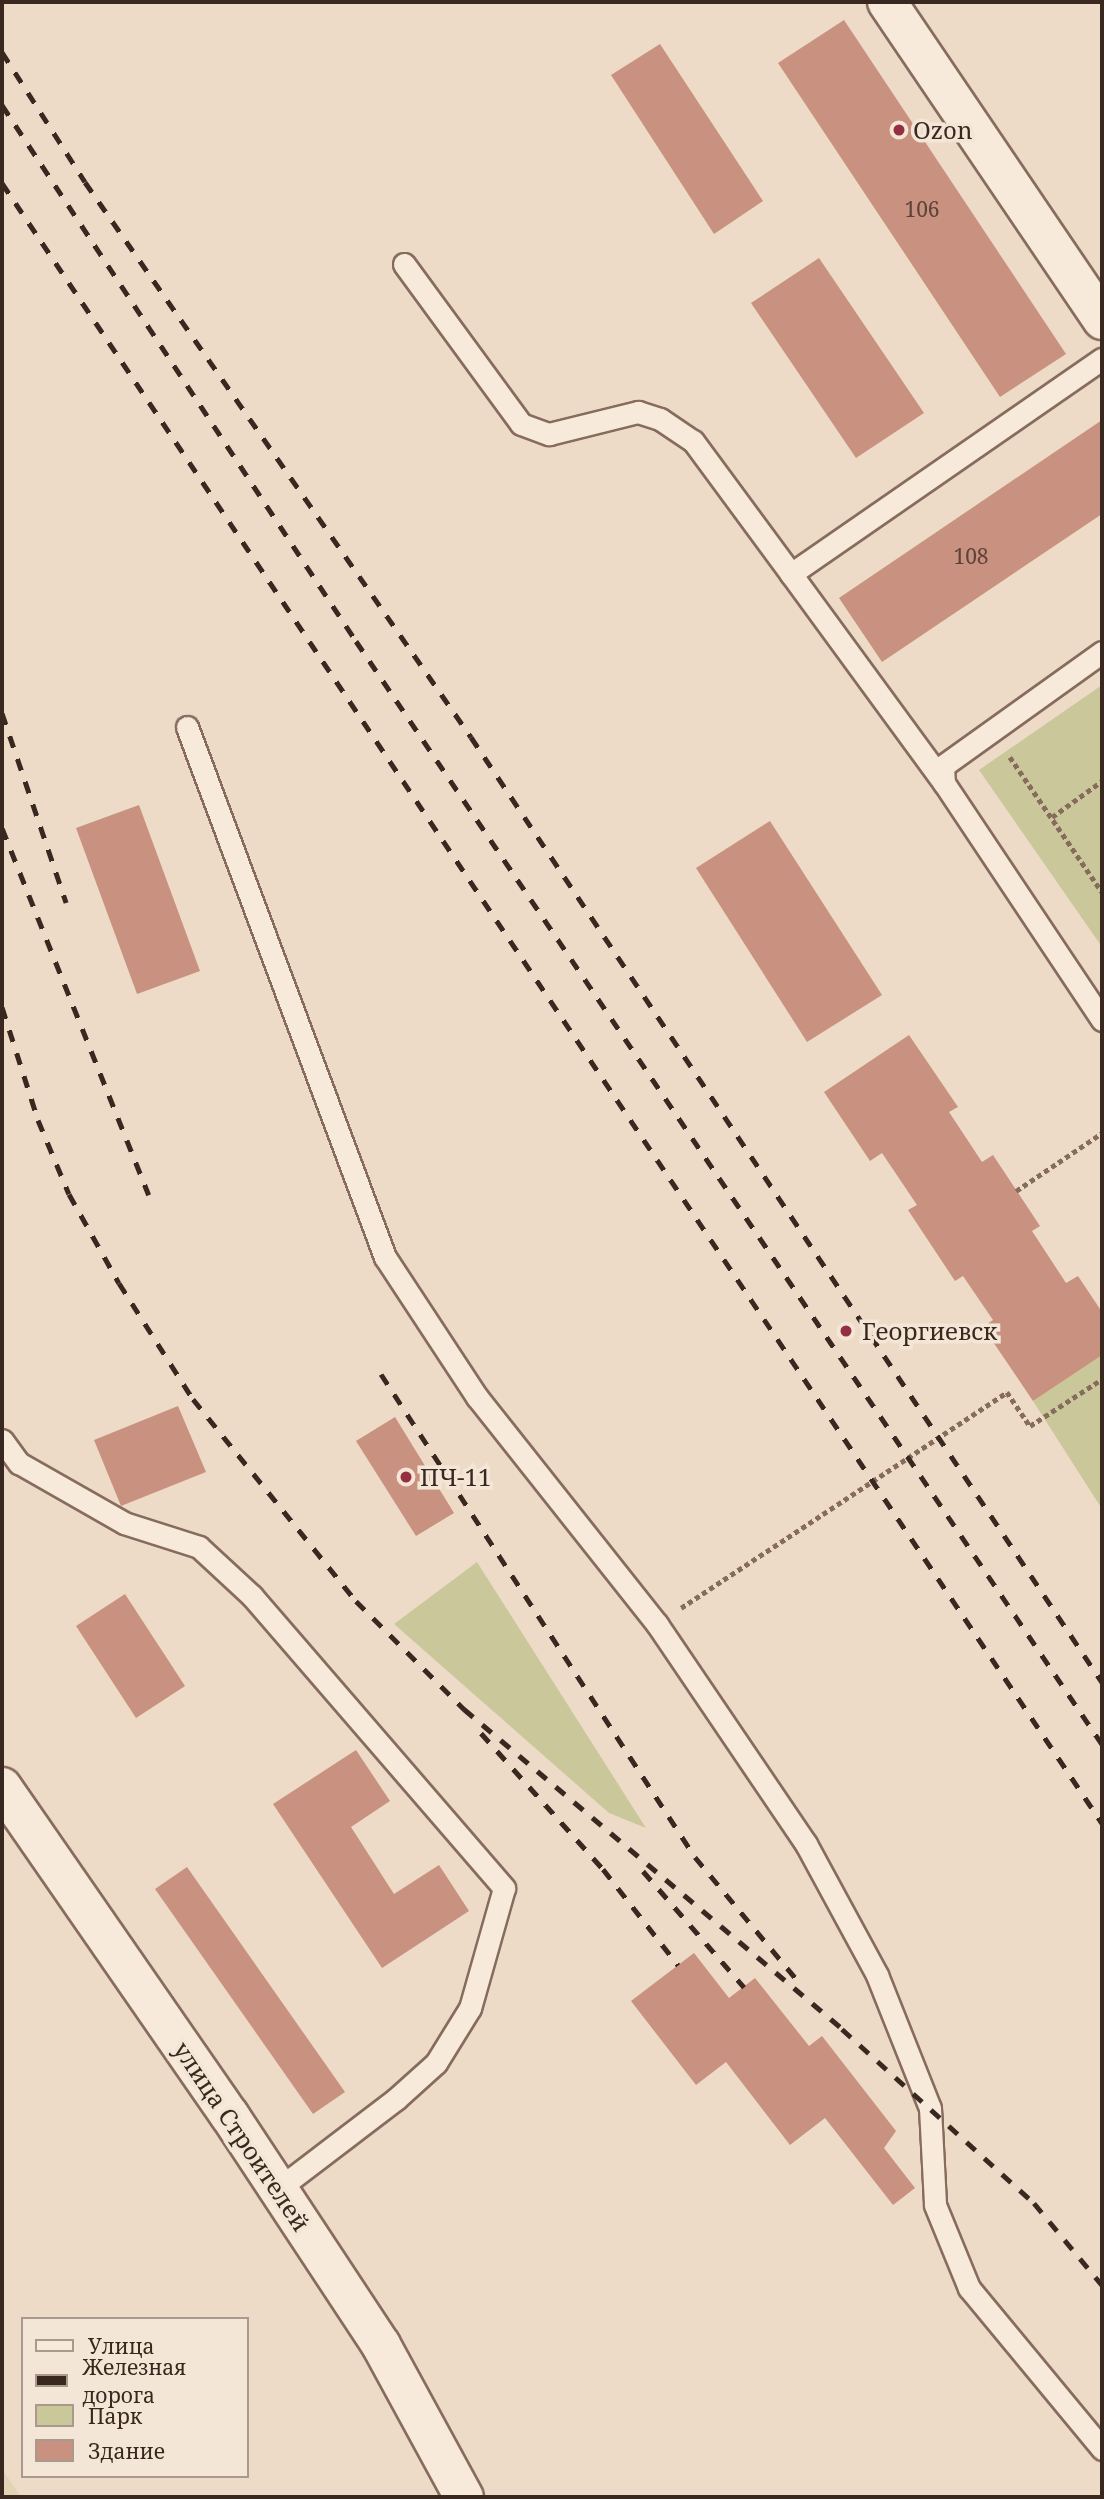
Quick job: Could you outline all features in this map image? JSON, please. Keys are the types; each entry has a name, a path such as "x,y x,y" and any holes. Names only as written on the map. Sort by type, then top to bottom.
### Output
{"street":[{"path":"887,2 1102,320"},
{"name":"улица Строителей","path":"2,1787 278,2189 381,2345 464,2497"}],"lane":[{"path":"404,264 521,424 549,434 638,412 660,419 693,441 944,783 1102,1020"},
{"path":"791,574 1102,359"},
{"path":"944,783 943,765 1102,652"},
{"path":"187,727 385,1257 477,1397 657,1624 806,1844 877,1975 930,2108 934,2205 969,2288 1102,2449"},
{"path":"2,1440 19,1463 124,1523 199,1547 252,1596 504,1888 470,2008 436,2063 397,2099 278,2189"}],"path":[{"path":"990,730 1102,892"},
{"path":"1052,817 1102,781"},
{"path":"1016,1191 1102,1133"},
{"path":"657,1624 1007,1392 1030,1426 1102,1379"}],"shaded area":[{"path":"2,2469 21,2497 2,2497"}],"green space":[{"path":"1102,685 1102,947 979,770"},
{"path":"1102,1354 1102,1509 1033,1401"},
{"path":"477,1562 646,1828 609,1813 394,1624"}],"building":[{"path":"844,20 1066,354 1000,397 778,63"},
{"path":"660,44 763,201 714,234 611,75"},
{"path":"819,258 924,413 856,458 751,303"},
{"path":"1102,420 1102,514 882,662 839,598"},
{"path":"139,805 200,971 137,994 76,828"},
{"path":"770,821 882,995 807,1042 696,868"},
{"name":"Георгиевск","path":"909,1035 958,1107 949,1112 982,1162 993,1155 1040,1226 1032,1231 1066,1283 1078,1276 1102,1312 1102,1355 1033,1401 983,1327 993,1320 963,1276 955,1281 908,1210 917,1205 882,1153 870,1161 824,1092"},
{"path":"178,1406 206,1472 121,1506 94,1440"},
{"name":"ПЧ-11","path":"395,1417 454,1513 416,1536 356,1441"},
{"path":"125,1594 185,1686 136,1718 76,1626"},
{"path":"356,1750 390,1801 351,1827 394,1894 439,1865 469,1911 382,1968 273,1804"},
{"path":"187,1867 345,2092 313,2114 155,1889"},
{"path":"694,1953 729,1998 755,1978 809,2046 822,2036 896,2131 884,2148 915,2188 893,2205 825,2118 790,2145 726,2062 696,2085 631,2001"}],"railway":[{"path":"2,52 85,182 471,737 1102,1682"},
{"path":"2,105 356,641 1102,1744"},
{"path":"2,183 1102,1823"},
{"path":"2,713 66,902"},
{"path":"2,828 149,1195"},
{"path":"2,1007 38,1120 69,1194 119,1283 193,1399 356,1601 464,1709 842,2029 1034,2203 1102,2285"},
{"path":"381,1374 695,1857 797,1980"},
{"path":"481,1733 603,1869 678,1965"},
{"path":"643,1871 744,1987"}],"place":[{"name":"Ozon","path":"899,130"},
{"name":"Георгиевск","path":"846,1331"},
{"name":"ПЧ-11","path":"406,1477"}]}
